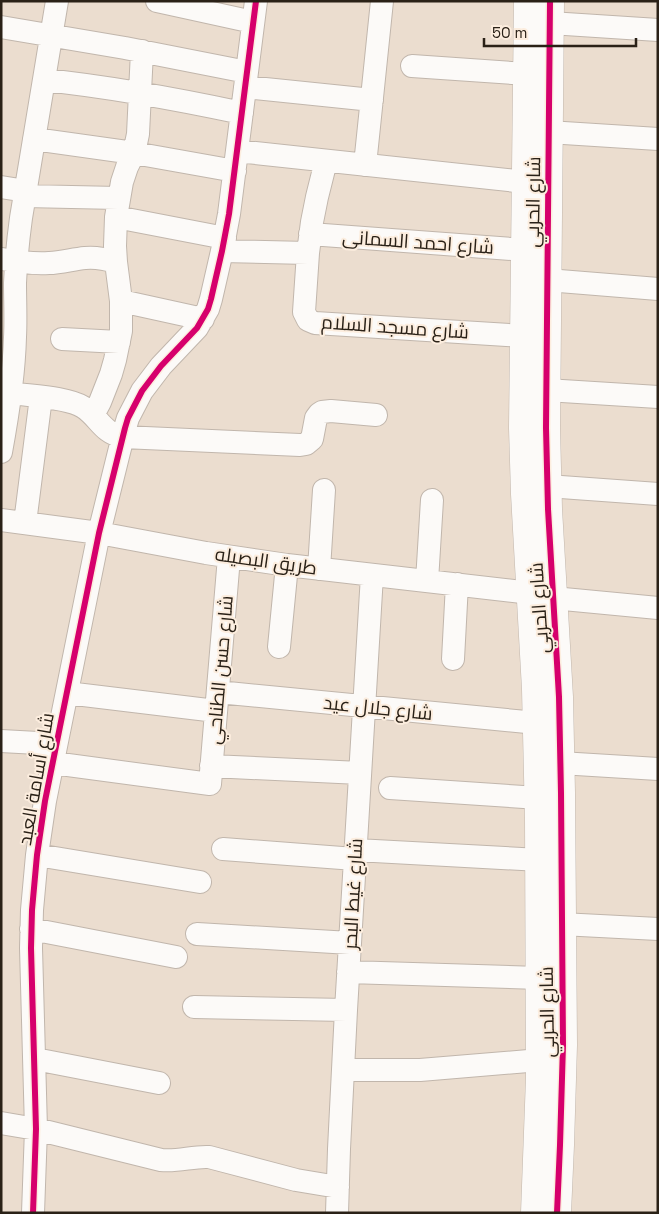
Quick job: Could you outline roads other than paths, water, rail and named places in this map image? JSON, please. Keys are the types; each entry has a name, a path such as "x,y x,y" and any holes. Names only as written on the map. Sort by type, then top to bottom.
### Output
{"street":[{"path":"1,452 8,385 8,324 15,283 9,260 10,227 25,194 57,1"},
{"path":"157,1 254,12"},
{"path":"365,165 382,1"},
{"name":"شارع الحربي","path":"528,1 524,336 535,428 547,486 537,723 539,798 547,874 561,924 562,1088 557,1213"},
{"name":"شارع أسامة العبد","path":"33,1213 36,1129 31,929 43,810 99,533 127,423 148,382 203,319 211,299 224,245 254,12"},
{"path":"550,12 658,30"},
{"name":"شارع الحربي","path":"535,1213 540,1113 539,978 547,874 560,763 558,697 525,494 535,428 546,390 550,12"},
{"path":"1,27 142,51 246,79 372,100"},
{"path":"93,415 109,381 116,360 119,342 121,300 115,246 117,207 138,134 142,51"},
{"path":"412,66 527,74"},
{"path":"45,80 140,93 242,113"},
{"path":"548,132 658,139"},
{"path":"34,139 134,153 236,161 326,161 526,182"},
{"name":"شارع مسجد السلام","path":"326,161 317,197 309,244 304,312 308,320 312,322 524,336"},
{"name":"شارع احمد السمانى","path":"1,187 25,194 117,207 224,245 309,244 525,250"},
{"path":"9,260 32,264 48,264 86,258 116,262"},
{"path":"547,280 658,289"},
{"path":"121,300 203,319"},
{"path":"62,339 119,342"},
{"path":"8,385 41,397 72,402 84,407 106,430 116,436 123,437 300,445 306,444 312,439 316,418 322,412 376,415"},
{"path":"546,390 658,397"},
{"path":"25,523 41,397"},
{"path":"547,486 658,494"},
{"path":"319,569 324,490"},
{"path":"428,581 432,500"},
{"name":"طريق البصيله","path":"1,520 99,533 229,557 287,565 658,608"},
{"name":"شارع حسن الطناحي","path":"211,775 229,557"},
{"path":"279,647 287,565"},
{"name":"شارع غيط البحر","path":"337,1213 348,972 372,575"},
{"path":"453,659 457,584"},
{"name":"شارع جلال عيد","path":"67,693 217,702 364,706 537,723"},
{"path":"1,741 54,753 211,775 360,774"},
{"path":"560,763 658,769"},
{"path":"390,788 539,798"},
{"path":"223,849 355,854 547,874"},
{"path":"37,855 200,882"},
{"path":"561,924 658,929"},
{"path":"31,929 176,957"},
{"path":"197,934 350,943"},
{"path":"348,972 539,978"},
{"path":"194,1007 346,1010"},
{"path":"35,1059 159,1083"},
{"path":"343,1070 420,1070 540,1060"},
{"path":"1,1123 36,1129 161,1160 209,1157 282,1177 338,1187"}]}
